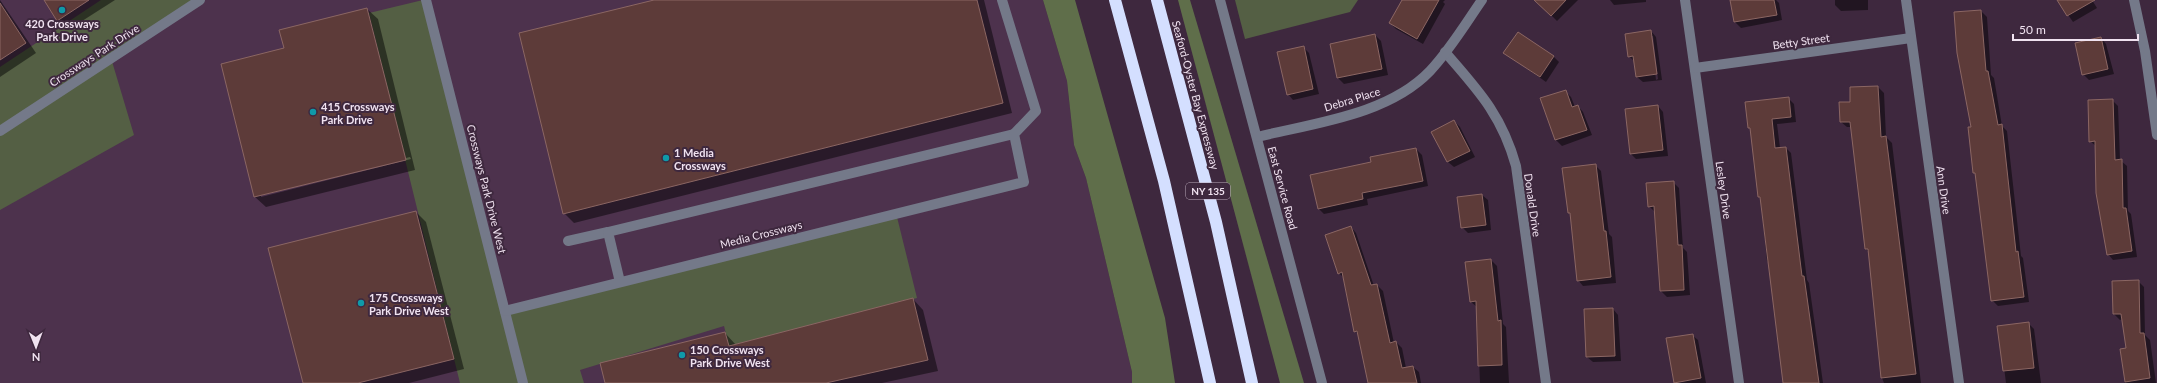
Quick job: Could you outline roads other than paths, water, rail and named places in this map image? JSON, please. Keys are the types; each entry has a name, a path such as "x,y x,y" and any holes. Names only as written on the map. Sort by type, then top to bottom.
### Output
{"highway":[{"path":"1115,0 1164,181 1210,383"},
{"name":"Seaford-Oyster Bay Expressway","path":"1157,0 1216,222 1252,383"}],"street":[{"name":"Crossways Park Drive","path":"0,131 200,0"},
{"name":"Crossways Park Drive West","path":"426,0 523,383"},
{"path":"568,242 1014,134 1036,111 1002,0"},
{"name":"East Service Road","path":"1220,0 1322,383"},
{"name":"Debra Place","path":"1257,137 1361,111 1390,100 1414,86 1430,71 1482,0"},
{"name":"Lesley Drive","path":"1685,0 1739,383"},
{"name":"Ann Drive","path":"1906,0 1959,383"},
{"path":"2134,0 2145,52 2157,135"},
{"name":"Betty Street","path":"1695,68 1911,38"},
{"name":"Donald Drive","path":"1445,52 1483,96 1498,117 1509,141 1516,166 1546,383"},
{"name":"Media Crossways","path":"505,312 1024,182 1014,134"},
{"path":"608,232 620,282"}],"place":[{"name":"420 Crossways Park Drive","path":"62,10"},
{"name":"415 Crossways Park Drive","path":"313,112"},
{"name":"1 Media Crossways","path":"666,158"},
{"name":"175 Crossways Park Drive West","path":"361,303"},
{"name":"150 Crossways Park Drive West","path":"682,355"}]}
